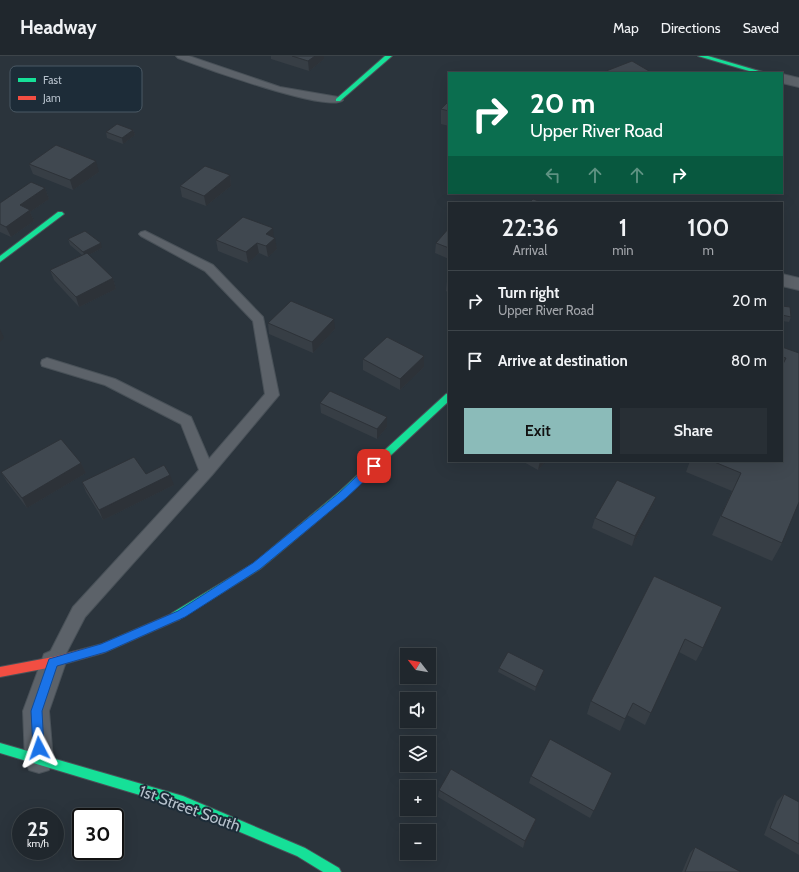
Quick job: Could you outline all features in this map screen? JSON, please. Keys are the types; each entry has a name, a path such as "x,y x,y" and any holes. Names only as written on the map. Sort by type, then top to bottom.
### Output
{"street":[{"path":"338,100 389,56"},
{"path":"701,56 759,72"},
{"path":"783,78 799,83"},
{"path":"0,260 60,214"},
{"path":"783,280 799,284"},
{"path":"0,672 53,662 103,648 181,614 257,566 342,495 448,397"},
{"path":"39,760 36,711 53,662"},
{"name":"1st Street South","path":"0,748 183,802 301,852 335,872"}],"lane":[{"path":"181,56 263,86 312,98 338,100"},
{"path":"53,662 79,612 207,471 272,395 259,320 209,268 145,234"},
{"path":"47,363 110,382 186,422 207,471"}],"building":[{"path":"292,56 315,56 308,61"},
{"path":"632,61 649,71 646,72 604,72"},
{"path":"448,102 448,111 441,109"},
{"path":"117,124 133,130 122,138 106,132"},
{"path":"56,145 96,161 70,180 29,164"},
{"path":"205,166 230,175 204,196 180,186"},
{"path":"31,182 45,188 20,205 30,210 6,227 0,224 0,203"},
{"path":"533,199 541,202 530,202"},
{"path":"243,217 273,228 266,234 275,238 266,246 257,243 246,252 216,240"},
{"path":"448,229 448,248 436,243"},
{"path":"85,231 101,243 83,252 68,239"},
{"path":"87,253 113,278 76,297 50,270"},
{"path":"291,301 334,319 312,342 268,323"},
{"path":"783,306 790,307 791,317 783,315"},
{"path":"387,337 424,356 400,379 363,359"},
{"path":"783,347 799,353 799,502 782,543 721,516 741,473 714,462 783,462 783,364 786,358 783,357"},
{"path":"330,391 387,417 377,429 320,403"},
{"path":"61,439 81,463 22,498 1,472"},
{"path":"134,457 146,474 164,465 170,475 99,510 82,482"},
{"path":"617,480 656,497 635,536 595,518"},
{"path":"654,576 722,607 703,648 685,639 651,713 633,703 625,719 591,701"},
{"path":"508,652 544,670 536,687 499,668"},
{"path":"550,739 612,773 594,811 531,776"},
{"path":"451,769 536,819 525,841 439,790"},
{"path":"784,794 799,802 799,844 770,828"},
{"path":"695,847 741,872 685,872"}],"traffic: fast":[{"path":"338,100 389,56"},
{"path":"701,56 759,72"},
{"path":"0,260 60,214"},
{"path":"176,616 257,566 342,495 448,397"},
{"path":"0,748 183,802 301,852 335,872"}],"traffic: jam":[{"path":"0,672 53,662 103,648 176,616"}],"route":[{"path":"39,748 36,711 53,662 103,648 181,614 257,566 342,495 374,466"}]}
